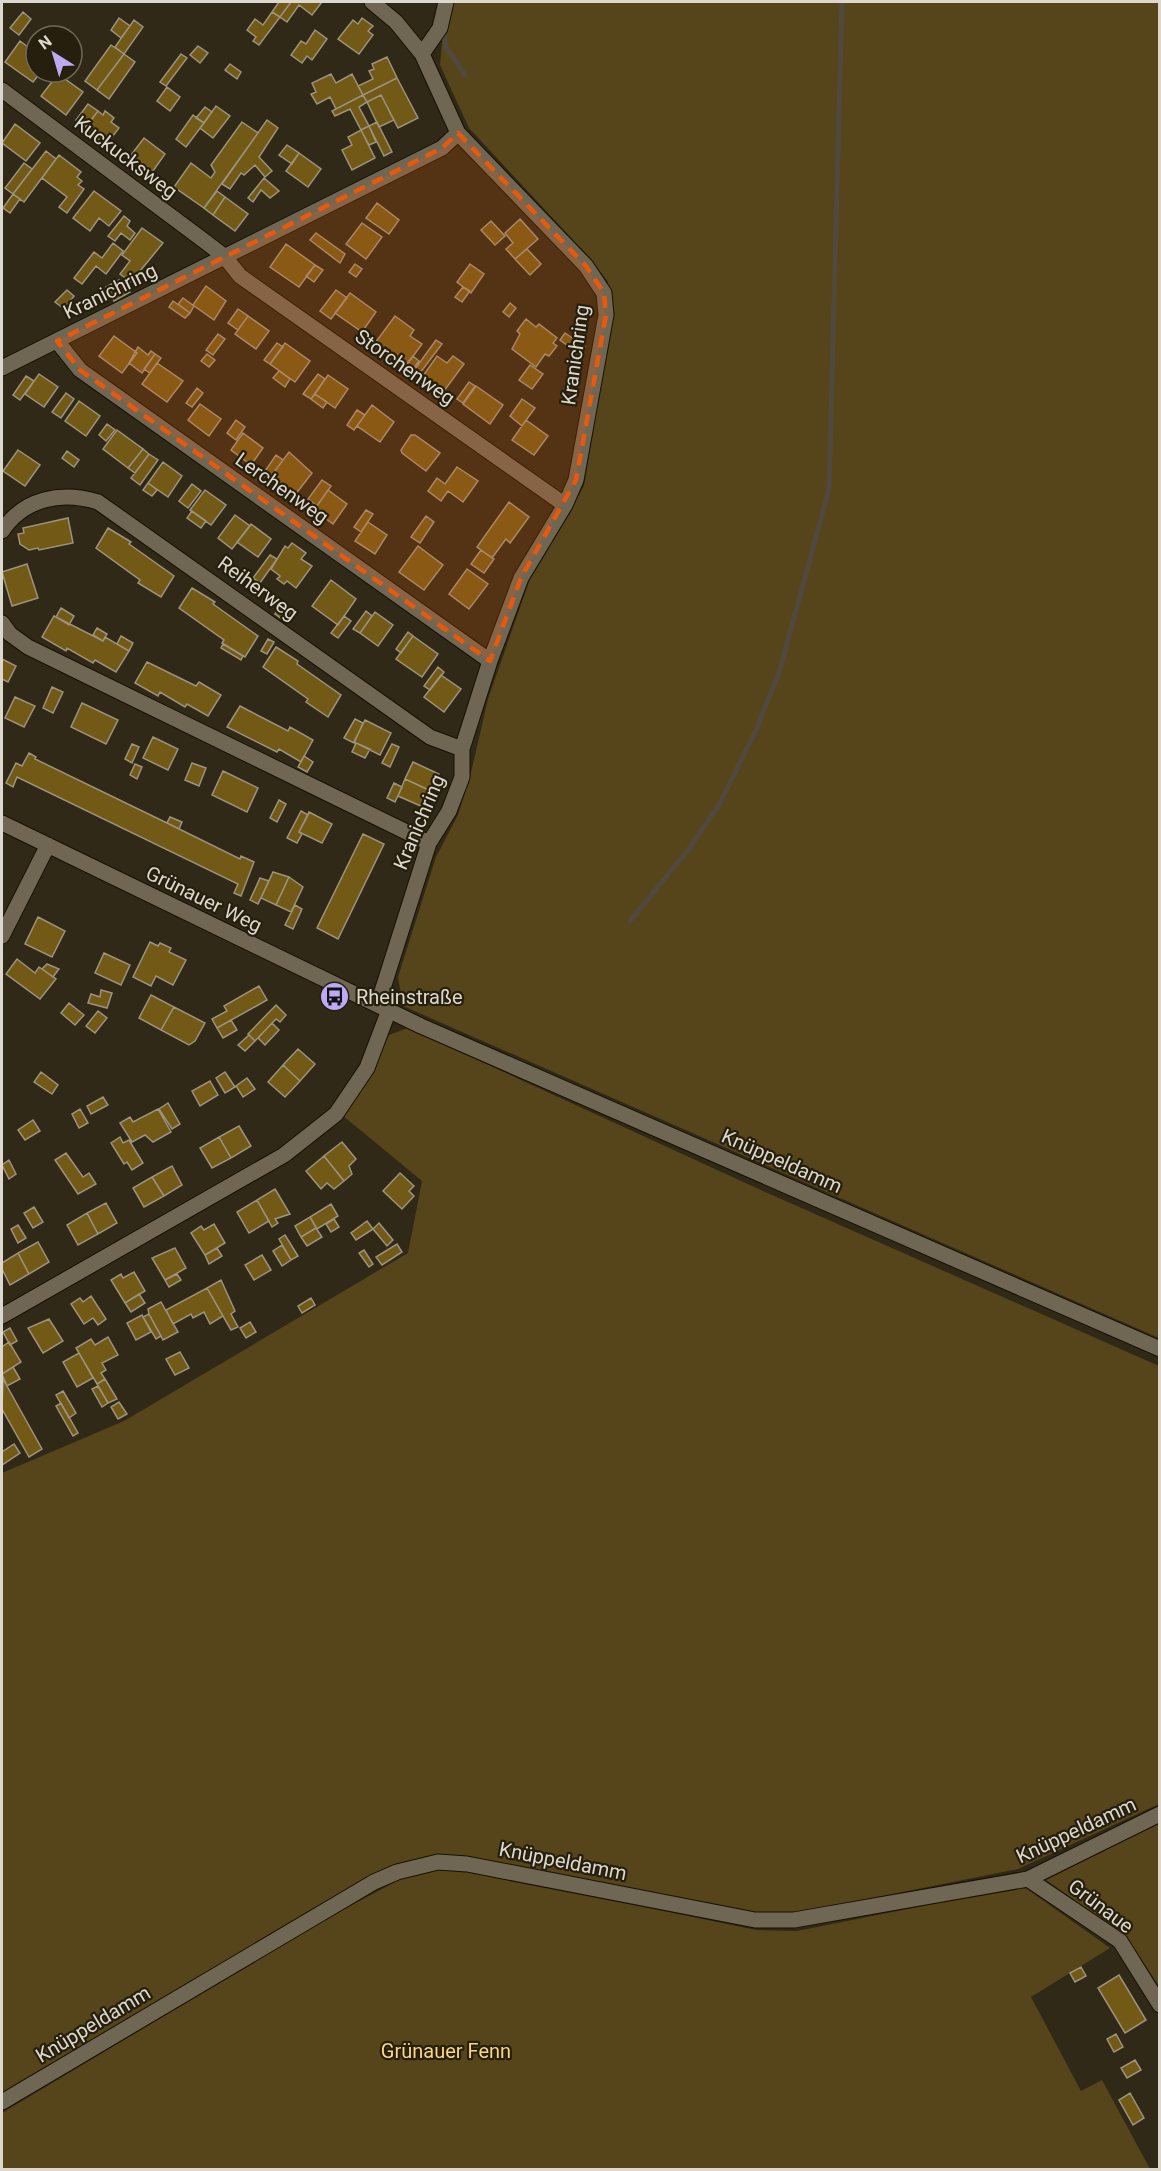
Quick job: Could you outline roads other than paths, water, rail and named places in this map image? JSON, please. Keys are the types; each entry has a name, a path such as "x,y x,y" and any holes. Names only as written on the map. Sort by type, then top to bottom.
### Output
{"street":[{"path":"372,2 396,22 422,54 458,133"},
{"path":"422,54 440,28 446,2"},
{"name":"Kuckucksweg","path":"2,90 225,257"},
{"name":"Kranichring","path":"2,368 442,148 458,133 586,266 604,293 606,315 576,480 565,506 521,578 490,661 462,749 462,777 449,811 429,843 383,1007"},
{"name":"Storchenweg","path":"225,257 240,276 565,506"},
{"name":"Lerchenweg","path":"57,341 80,370 490,661"},
{"name":"Reiherweg","path":"2,519 21,509 63,496 78,496 98,502 430,737 462,749"},
{"path":"2,531 21,509"},
{"path":"2,623 10,634 28,647 429,843"},
{"name":"Grünauer Weg","path":"2,823 383,1007"},
{"path":"2,936 48,845"},
{"path":"2,1316 284,1155 336,1114 367,1068 383,1007"},
{"name":"Knüppeldamm","path":"383,1007 421,1026 1160,1349"},
{"name":"Knüppeldamm","path":"2,2102 339,1901 397,1872 438,1862 467,1864 755,1920 794,1920 1028,1879 1160,1814"},
{"name":"Grünaue","path":"1028,1879 1120,1941 1160,2005"}],"waterway":[{"path":"630,921 688,850 720,803 756,730 779,673 829,489 842,2"},
{"path":"444,36 446,47 465,75"}],"place":[{"name":"Rheinstraße","path":"335,997"}],"park label":[{"name":"Grünauer Fenn","path":"446,2051"}]}
